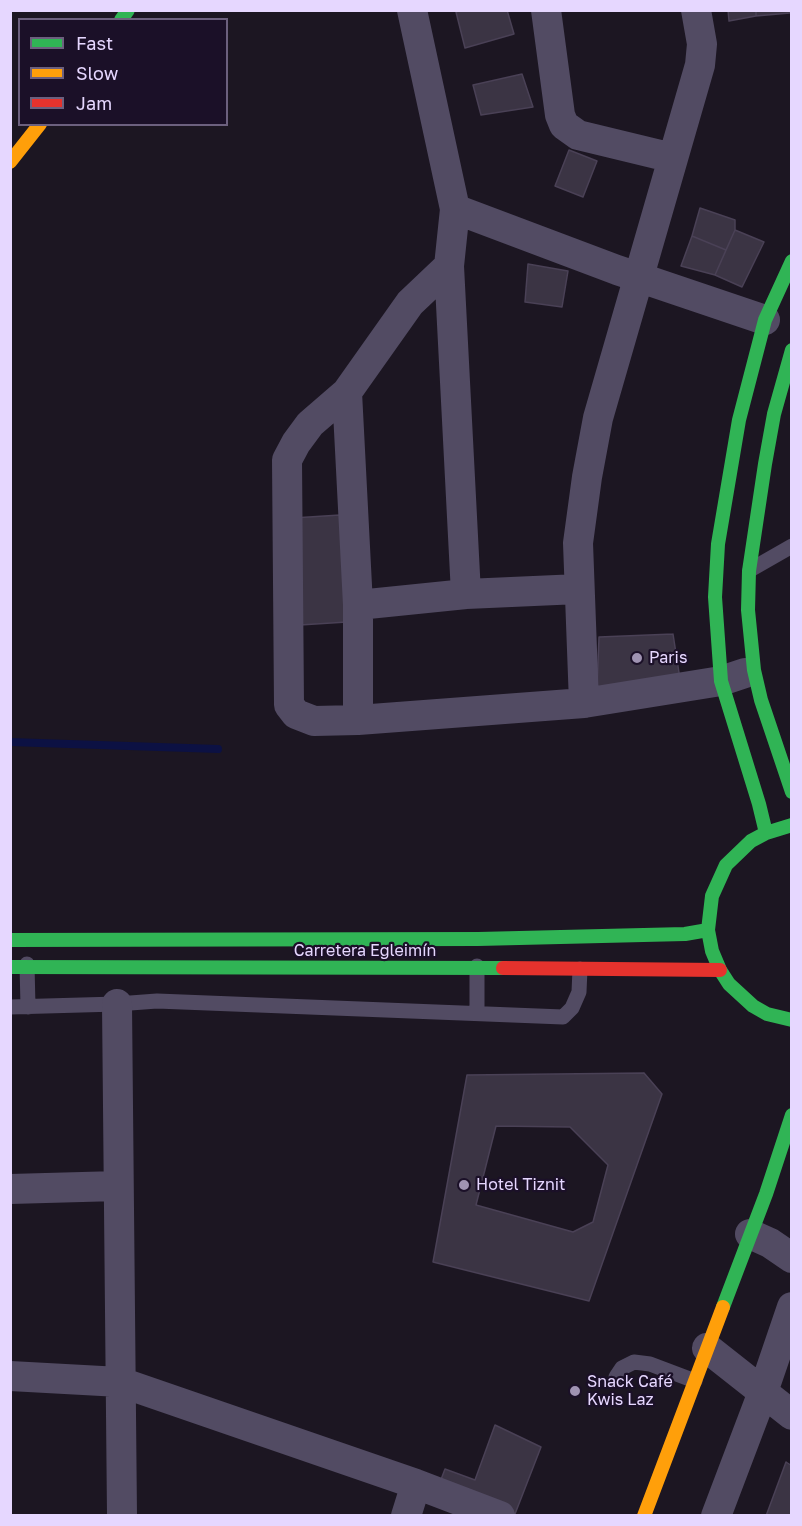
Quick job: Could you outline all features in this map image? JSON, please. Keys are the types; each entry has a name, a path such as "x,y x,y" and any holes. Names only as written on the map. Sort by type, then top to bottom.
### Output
{"main road":[{"path":"10,162 38,126"},
{"path":"766,833 721,681 715,597 718,544 739,420 765,320 792,261"},
{"path":"792,350 774,414 749,571 748,610 754,670 761,700 792,792"},
{"path":"792,825 766,833 744,847 726,865 712,896 708,930 712,951 720,970 734,990 767,1014 792,1020"},
{"name":"Carretera Egleimín","path":"18,940 478,939 685,934 708,930"},
{"name":"Carretera Egleimín","path":"10,967 27,967 158,984 476,968 720,970"},
{"path":"644,1515 750,1234 786,1155 792,1115"}],"street":[{"path":"412,10 454,209 449,266 466,594"},
{"path":"546,10 560,115 564,125 578,135 673,158"},
{"path":"584,703 578,543 598,418 703,53 696,10"},
{"path":"454,209 638,277 765,320"},
{"path":"449,266 410,303 347,392 310,424 287,460 289,705 296,714 314,721 358,720 584,703 721,681 754,670"},
{"path":"347,392 358,605 358,720"},
{"path":"358,605 466,594 579,590"},
{"path":"117,1004 122,1515"},
{"path":"10,1188 118,1186"},
{"path":"750,1234 770,1243 792,1258"},
{"path":"716,1515 763,1392 792,1307"},
{"path":"707,1348 792,1415"},
{"path":"10,1376 120,1382 500,1515"},
{"path":"406,1515 416,1484"}],"lane":[{"path":"749,571 792,546"},
{"path":"477,1013 478,939"},
{"path":"18,940 27,967 28,1007"},
{"path":"158,940 158,984"},
{"path":"10,1007 117,1004 158,984 477,1013 563,1017 572,1008 579,992 580,969"},
{"path":"616,1377 622,1368 634,1362 650,1364 695,1381"}],"building":[{"path":"461,10 507,10 514,34 465,48 456,12"},
{"path":"728,10 756,10 756,16 729,21"},
{"path":"756,10 790,10 790,13 756,16"},
{"path":"522,74 533,107 481,115 473,85"},
{"path":"569,150 597,161 583,197 555,186"},
{"path":"700,208 735,220 735,230 726,250 692,236"},
{"path":"735,230 764,242 742,287 715,275"},
{"path":"692,236 726,250 715,275 681,266"},
{"path":"528,264 568,271 562,307 525,302"},
{"path":"340,515 347,622 300,625 293,518"},
{"name":"Paris","path":"673,634 680,679 597,688 599,637"},
{"name":"Hotel Tiznit","path":"644,1073 662,1094 589,1301 433,1262 467,1075","holes":["496,1126 570,1127 608,1165 593,1222 573,1232 476,1205"]},
{"path":"495,1425 541,1447 515,1514 437,1490 445,1469 475,1480"},
{"path":"786,1462 792,1466 792,1516 766,1516"}],"waterway":[{"path":"10,742 218,749"}],"traffic: fast":[{"path":"122,18 128,10"},
{"path":"766,833 721,681 715,597 718,544 739,420 765,320 792,261"},
{"path":"792,350 774,414 765,464 749,571 748,610 754,670 761,700 792,792"},
{"path":"792,825 766,833 751,841 726,865 712,896 708,930 712,951 729,984 753,1006 767,1014 792,1020"},
{"path":"10,940 478,939 685,934 708,930"},
{"path":"10,967 503,968"},
{"path":"723,1307 766,1194 792,1115"}],"traffic: slow":[{"path":"10,162 38,126"},
{"path":"644,1516 723,1307"}],"traffic: jam":[{"path":"503,968 720,970"}],"place":[{"name":"Paris","path":"637,658"},
{"name":"Hotel Tiznit","path":"464,1185"},
{"name":"Snack Café Kwis Laz","path":"575,1391"}]}
